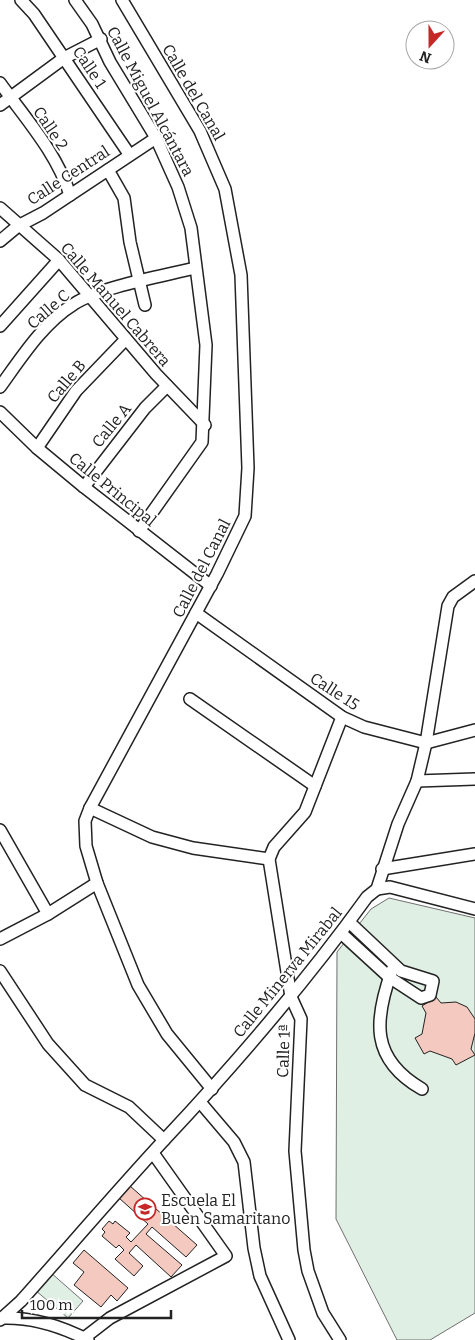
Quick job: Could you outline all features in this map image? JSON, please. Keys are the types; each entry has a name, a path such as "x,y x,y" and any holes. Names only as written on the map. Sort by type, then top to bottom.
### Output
{"street":[{"name":"Calle 1","path":"22,0 34,14 129,154"},
{"name":"Calle Miguel Alcántara","path":"75,0 101,39 110,62 156,138 181,195 191,228 206,345 205,425 202,442 139,531"},
{"name":"Calle del Canal","path":"122,0 200,131 226,189 241,275 248,468 245,516 211,586 90,808 85,821 86,846 97,883 138,985 167,1034 212,1089"},
{"path":"0,104 64,58 101,39"},
{"name":"Calle 2","path":"0,83 40,138 66,180 70,195"},
{"name":"Calle Central","path":"0,241 18,226 43,213 129,154 156,138"},
{"path":"108,170 124,198 130,242 145,305"},
{"name":"Calle Manuel Cabrera","path":"0,208 18,226 59,260 167,386 205,425"},
{"path":"0,326 59,260"},
{"name":"Calle C","path":"0,387 44,330 74,304 90,296 195,268"},
{"name":"Calle B","path":"37,448 76,391 126,339"},
{"name":"Calle A","path":"84,487 144,408 167,386"},
{"name":"Calle Principal","path":"0,412 37,448 84,487 211,586"},
{"name":"Calle Minerva Mirabal","path":"1,1319 212,1089 290,998 367,897 377,889 382,869 416,781 426,743 448,606 453,598 475,581"},
{"name":"Calle 15","path":"196,613 342,717 364,727 426,743 475,730"},
{"path":"190,699 315,786"},
{"path":"90,808 152,837 193,848 269,858 274,847 305,812 342,717"},
{"path":"416,781 475,779"},
{"path":"0,830 48,914"},
{"path":"382,869 475,854"},
{"name":"Calle 1ª","path":"269,858 290,998 301,1019 295,1151 304,1250 308,1271 323,1314 340,1340"},
{"path":"0,939 48,914 97,883"},
{"path":"377,889 390,887 475,909"},
{"path":"349,922 391,972"},
{"path":"341,933 391,972"},
{"path":"0,971 48,1044 85,1085 93,1091 129,1107 164,1140"},
{"path":"391,972 381,1003 378,1028 382,1048 400,1074 422,1088"},
{"path":"200,1102 234,1142 244,1162 254,1248 260,1276 289,1340"},
{"path":"1,1319 22,1318 44,1322 86,1339 110,1318 226,1256 153,1152"}],"green space":[{"path":"389,898 475,918 475,1313 430,1340 397,1340 336,1219 337,952 371,909"},
{"path":"50,1272 83,1301 68,1318 35,1290"}],"building":[{"path":"436,997 441,1003 456,1002 467,1007 475,1019 475,1033 471,1049 475,1055 456,1065 452,1059 430,1051 424,1054 415,1038 422,1034 426,1013 422,1006"},
{"path":"130,1186 197,1245 186,1257 152,1227 146,1234 182,1265 171,1277 136,1245 129,1253 143,1266 134,1276 115,1259 124,1250 119,1245 116,1248 102,1236 105,1232 102,1229 109,1221 113,1224 115,1221 130,1233 126,1237 131,1242 148,1224 119,1198"},
{"path":"84,1250 128,1288 117,1301 111,1295 101,1307 74,1285 84,1272 73,1263"}],"place":[{"name":"Escuela El Buen Samaritano","path":"145,1209"}]}
